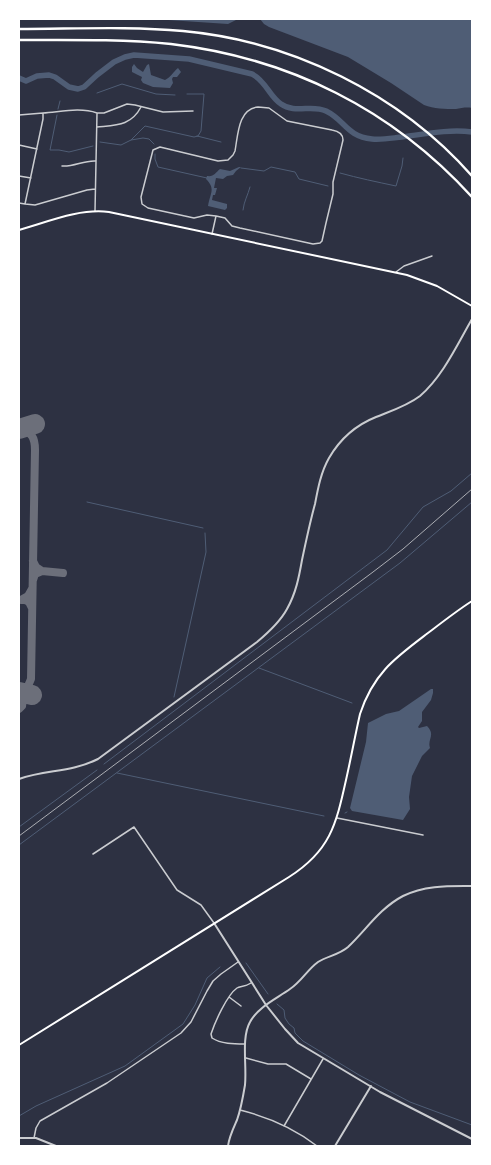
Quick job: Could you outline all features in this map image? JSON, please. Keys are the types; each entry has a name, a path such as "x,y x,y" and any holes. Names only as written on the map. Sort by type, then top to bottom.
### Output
{"highway":[{"path":"19,29 156,29 205,34 246,42 300,59 340,76 383,101 438,142 472,176"},
{"path":"19,40 129,41 183,46 223,53 272,66 311,80 348,98 396,128 418,145 448,172 472,197"}],"main road":[{"path":"19,230 74,214 94,211 119,214 396,272 426,281 472,306"},
{"path":"19,1045 306,865 326,843 337,818 360,714 364,702 373,685 385,668 398,656 472,601"}],"street":[{"path":"19,115 76,110 88,110 97,113 104,113 127,104 157,111 193,111"},
{"path":"97,127 119,125 129,121 136,116 141,107"},
{"path":"258,107 269,108 287,121 338,131 342,135 343,140 334,182 333,194 324,236 320,243 313,244 232,226 225,218 216,216 207,215 194,218 148,208 142,204 142,197 153,150 160,147 218,160 228,160 235,151 243,117 251,108 258,107"},
{"path":"94,211 97,113"},
{"path":"25,204 43,114"},
{"path":"19,145 37,149"},
{"path":"62,166 68,167 91,160 96,161"},
{"path":"19,176 31,178"},
{"path":"19,203 35,205 87,190 95,190"},
{"path":"212,234 216,216"},
{"path":"396,272 404,266 432,256"},
{"path":"19,779 31,775 76,768 98,759 257,642 273,628 287,609 295,591 319,485 329,458 342,441 355,428 373,418 405,405 419,396 430,386 442,370 472,319"},
{"path":"337,818 423,835"},
{"path":"93,854 134,827 177,890 201,905 266,1005 295,1040 371,1086 472,1139"},
{"path":"228,1146 240,1110 245,1083 246,1033 250,1022 258,1011 297,984 317,962 344,950 382,911 400,898 412,892 430,888 445,886 472,886"},
{"path":"34,1138 36,1128 40,1121 107,1083 181,1033 192,1022 207,990 213,981 238,962"},
{"path":"245,1044 213,1040 211,1037 211,1032 229,997 238,988 246,987 251,983"},
{"path":"229,997 241,1006"},
{"path":"246,1058 268,1064 286,1064 311,1079"},
{"path":"284,1126 323,1058"},
{"path":"335,1146 371,1086"},
{"path":"240,1110 258,1115 284,1126 317,1146"},
{"path":"19,1138 34,1138 56,1146"}],"water":[{"path":"153,19 238,19 228,24"},
{"path":"260,19 472,19 472,108 444,109 424,105 348,57 269,27"},
{"path":"134,64 143,72 149,64 151,75 165,80 178,68 181,72 177,77 173,77 173,83 170,88 153,87 143,83 141,80 142,77 132,72 132,67"},
{"path":"241,167 233,175 227,176 223,179 216,178 214,188 217,188 212,200 227,204 227,208 225,210 208,206 212,189 206,179 207,176 213,175 220,169 230,171"},
{"path":"433,689 433,693 431,700 422,712 422,721 418,727 427,726 430,729 430,748 422,756 412,776 409,797 410,809 403,820 352,811 350,808 366,742 368,723 386,714 399,711"}],"waterway":[{"path":"19,78 26,81 37,76 49,75 55,77 69,87 78,89 84,87 114,62 125,57 134,55 189,59 252,74 264,84 277,101 286,107 298,109 321,109 338,119 351,131 363,137 383,139 446,131 472,132"},
{"path":"97,93 122,84 156,94 175,95"},
{"path":"131,140 145,126 194,137 198,136 201,131 204,94 187,94"},
{"path":"58,109 60,101"},
{"path":"57,115 50,150 69,152 93,146"},
{"path":"197,136 221,142"},
{"path":"100,142 121,145 131,140 143,138 149,139 154,144"},
{"path":"155,154 158,167 207,178"},
{"path":"340,173 396,186 403,158"},
{"path":"241,168 264,171 271,167 295,172 299,179 328,186"},
{"path":"243,210 250,187"},
{"path":"104,764 387,550 423,507 451,491 472,473"},
{"path":"87,502 203,528"},
{"path":"19,845 400,563 472,502"},
{"path":"174,697 206,552 205,533"},
{"path":"259,668 352,703"},
{"path":"19,827 97,770"},
{"path":"117,773 324,816"},
{"path":"246,963 268,994"},
{"path":"19,1116 36,1106 125,1066 183,1024 195,1005 207,978 220,967"},
{"path":"277,1004 284,1010 285,1018 294,1028 295,1033 303,1041 359,1075 410,1102 472,1125"}],"taxiway":[{"path":"19,430 27,432 32,436 35,450 31,679 28,686 19,692"},
{"path":"33,561 36,567 42,571 35,574 33,580"},
{"path":"42,571 63,573"},
{"path":"32,589 28,596 21,600 29,602 32,608"},
{"path":"19,693 23,700 22,706 19,709"}],"runway":[{"path":"19,429 35,424"},
{"path":"19,692 32,695"}],"railway":[{"path":"19,836 373,572 403,549 472,489"}]}
